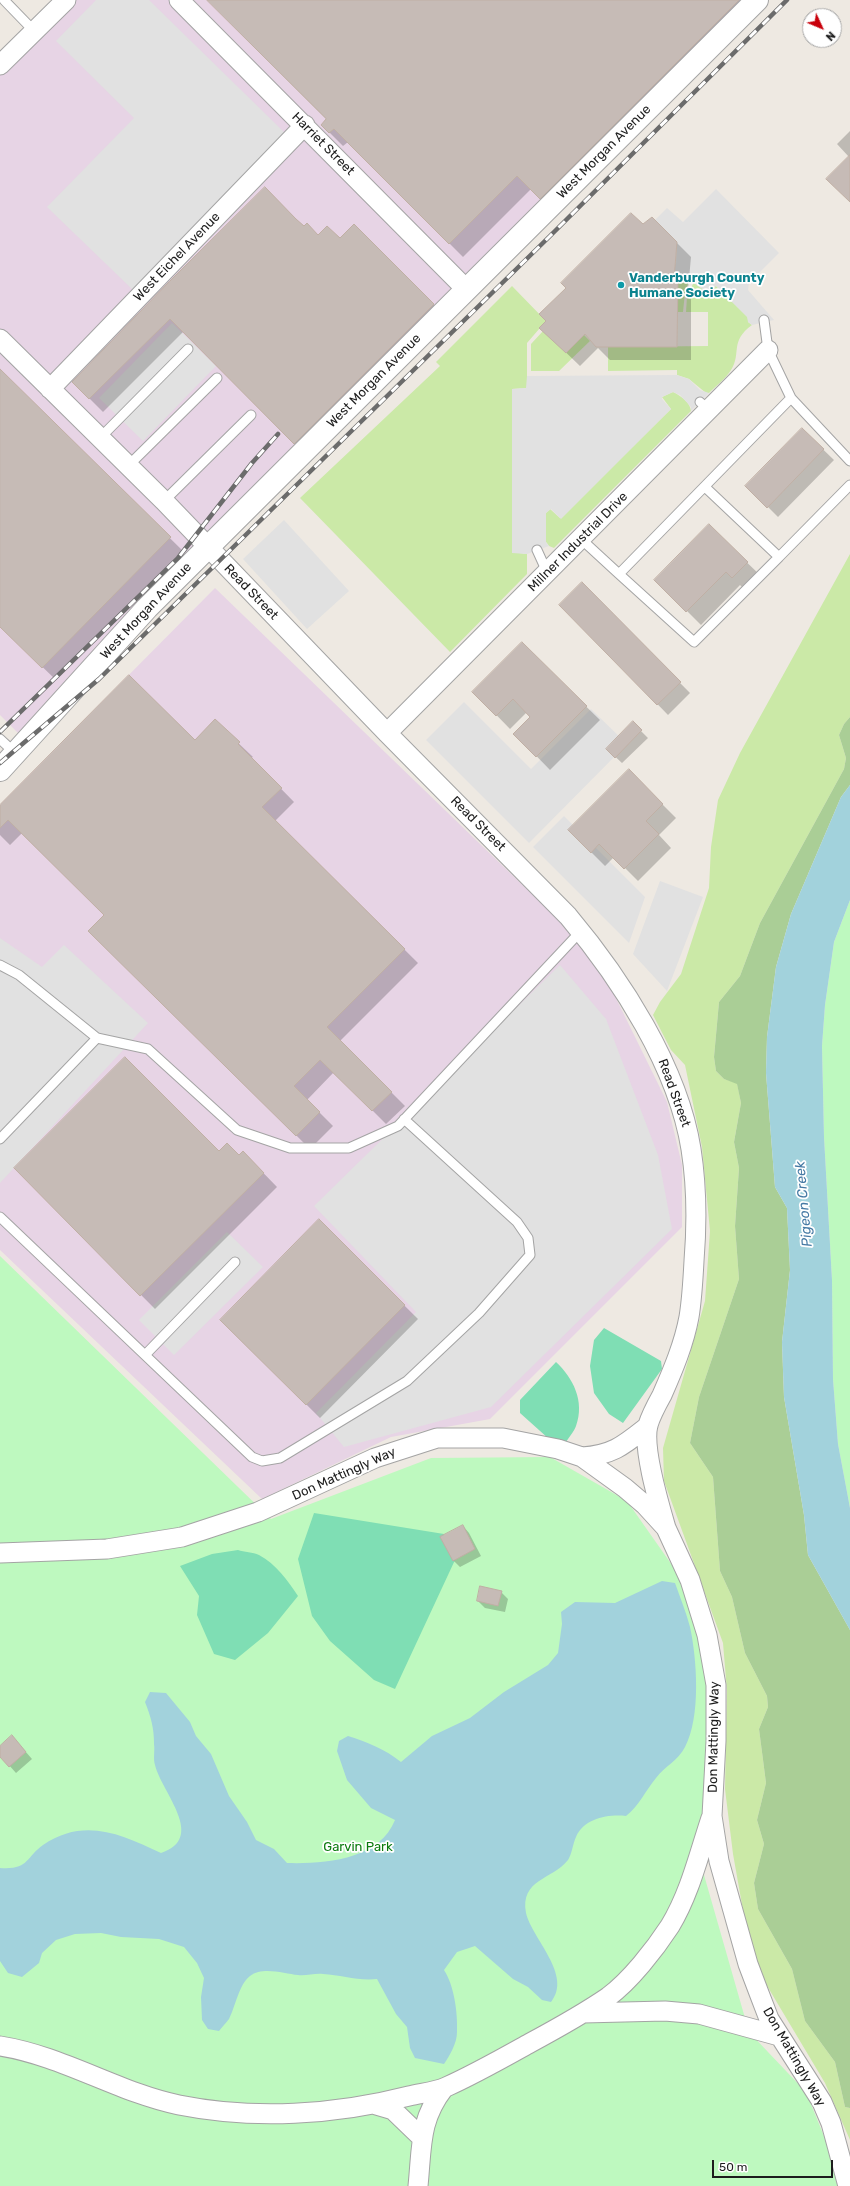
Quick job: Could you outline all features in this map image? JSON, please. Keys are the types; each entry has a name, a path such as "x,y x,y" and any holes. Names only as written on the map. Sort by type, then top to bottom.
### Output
{"street":[{"path":"0,65 66,0"},
{"name":"Harriet Street","path":"179,0 466,289"},
{"name":"West Morgan Avenue","path":"0,770 7,746 757,0"},
{"name":"West Eichel Avenue","path":"50,389 305,126"},
{"name":"Read Street","path":"0,339 164,501 581,931 616,979 660,1055 674,1085 691,1150 696,1189 696,1239 689,1316 672,1372 648,1426 624,1446 601,1456 582,1457"},
{"name":"Millner Industrial Drive","path":"388,733 581,539 704,406 768,350"},
{"name":"Read Street","path":"648,1426 652,1480 666,1528"},
{"name":"Don Mattingly Way","path":"0,1553 107,1549 182,1537 258,1512 374,1458 437,1438 503,1438 527,1442 582,1457 625,1488 645,1504 666,1528 690,1580 707,1635 716,1685 716,1741 712,1816 719,1861 748,1964 769,2019 822,2102 831,2123 848,2186"},
{"path":"0,2046 41,2054 142,2095 209,2110 266,2113 306,2112 376,2105 444,2088 546,2035 609,1996 623,1983 670,1926 684,1898 712,1816"},
{"path":"583,2013 665,2011 699,2014 779,2036"},
{"path":"418,2186 421,2137 430,2109 444,2088"},
{"path":"376,2105 393,2110 421,2137"}],"lane":[{"path":"4,0 34,31"},
{"path":"764,320 768,350 791,398 850,461"},
{"path":"100,438 188,349"},
{"path":"128,466 217,378"},
{"path":"619,574 791,398"},
{"path":"164,501 251,415"},
{"path":"581,539 694,642 850,485"},
{"path":"705,487 778,557"},
{"path":"537,550 547,572"},
{"path":"0,966 18,975 97,1038 148,1049 237,1130 290,1148 349,1148 398,1126 581,931"},
{"path":"0,1139 97,1038"},
{"path":"0,1218 252,1457 262,1461 280,1458 408,1381 479,1313 530,1255 528,1238 517,1222 404,1119"},
{"path":"145,1355 235,1262"}],"shaded area":[{"path":"67,0 756,0 26,741 0,715 0,66"},
{"path":"96,0 149,0 286,134 133,290 47,207 134,118 56,41"},
{"path":"716,189 779,253 749,283 748,290 774,320 752,325 748,322 747,317 716,286 708,293 688,279 672,278 672,264 676,264 677,242 655,220 667,208 683,222"},
{"path":"172,323 216,366 143,441 99,398"},
{"path":"677,375 689,379 700,390 709,393 691,411 691,407 680,395 673,392 662,397 671,409 561,519 551,509 546,513 546,542 549,546 527,554 512,553 512,389 526,388 527,376"},
{"path":"284,520 349,591 307,629 243,559"},
{"path":"215,588 564,925 607,980 667,1102 682,1165 682,1227 490,1419 391,1437 262,1499 0,1250 0,805"},
{"path":"464,702 531,769 591,709 627,744 529,843 426,740"},
{"path":"564,816 645,897 629,943 533,847"},
{"path":"660,881 703,897 667,991 633,954"},
{"path":"0,938 42,967 64,945 148,1023 0,1183"},
{"path":"560,965 606,1019 658,1155 672,1229 491,1407 344,1447 316,1413 416,1312 314,1206"},
{"path":"227,1232 263,1267 174,1355 139,1320"}],"green space":[{"path":"678,279 689,280 685,293 683,312 678,312"},
{"path":"694,282 708,293 715,285 748,317 748,322 752,325 745,331 738,342 734,364 724,379 709,393 706,393 689,379 677,375 677,370 608,371 608,347 708,346 708,312 686,312 687,296"},
{"path":"512,286 546,321 527,343 527,388 512,389 512,552 527,554 527,574 450,652 300,498 440,366 436,362"},
{"path":"543,331 584,335 590,341 559,371 531,371 531,344"},
{"path":"673,392 687,402 691,411 554,548 549,546 546,542 546,513 550,509 560,518 671,409 662,397"},
{"path":"850,554 850,717 844,724 839,735 846,758 844,769 760,923 740,976 719,1002 714,1057 716,1071 724,1079 737,1083 741,1103 734,1142 739,1168 735,1226 739,1279 699,1397 690,1443 713,1477 720,1571 732,1597 745,1653 767,1696 768,1707 759,1729 766,1783 757,1820 764,1844 754,1883 758,1909 792,1969 805,2021 835,2062 845,2107 850,2108 850,2140 825,2083 757,1969 746,1927 733,1854 725,1789 727,1691 723,1643 664,1481 663,1448 705,1301 710,1231 702,1147 685,1065 671,1050 653,1015 660,1002 681,974 709,888 711,847 718,800 740,753"},
{"path":"850,717 850,785 841,797 791,914 776,967 767,1037 766,1073 775,1187 787,1208 790,1270 782,1342 784,1397 804,1515 808,1555 850,1630 850,2108 845,2107 835,2062 805,2021 792,1969 758,1909 754,1883 764,1844 757,1820 766,1783 759,1729 768,1707 767,1696 745,1653 732,1597 720,1571 713,1477 690,1443 699,1397 739,1279 735,1226 739,1168 734,1142 741,1103 737,1084 724,1079 716,1071 714,1057 719,1002 740,976 760,923 844,769 846,758 839,735 844,724"},
{"path":"850,900 850,1508 838,1444 833,1379 832,1280 824,1137 822,1046 825,1005 834,942"},
{"name":"Garvin Park","path":"0,1256 271,1519 431,1458 550,1457 627,1501 686,1585 705,1663 709,1747 698,1854 749,2032 806,2092 837,2168 839,2186 0,2186"},
{"path":"604,1328 661,1361 662,1369 623,1423 609,1414 594,1393 590,1366 594,1340"},
{"path":"556,1362 568,1375 576,1391 579,1408 576,1426 565,1444 549,1439 520,1413 520,1400"},
{"path":"314,1513 444,1534 455,1560 395,1689 374,1680 330,1641 312,1616 298,1559"},
{"path":"238,1550 257,1554 271,1563 286,1579 298,1596 268,1633 235,1660 214,1654 197,1615 199,1596 180,1566 212,1554"}],"water":[{"name":"Pigeon Creek","path":"850,785 850,900 834,942 825,1005 822,1046 824,1137 832,1280 833,1379 838,1444 850,1508 850,1630 808,1555 804,1515 784,1397 782,1342 790,1270 787,1208 775,1187 766,1073 767,1037 776,967 791,914 841,797"},
{"path":"662,1581 675,1583 690,1627 692,1640 696,1671 694,1720 685,1747 679,1756 652,1783 639,1803 626,1816 605,1817 591,1821 585,1825 576,1837 568,1860 561,1867 539,1881 528,1893 525,1902 526,1913 549,1957 557,1980 556,1991 551,2002 542,2000 528,1987 513,1979 475,1946 457,1952 444,1970 453,1991 456,2008 457,2036 451,2053 444,2064 415,2058 410,2048 407,2027 396,2014 377,1979 363,1979 320,1974 298,1975 274,1971 261,1971 250,1976 246,1980 240,1990 229,2019 219,2031 208,2029 202,2020 201,1997 204,1978 197,1963 184,1947 159,1939 121,1937 101,1933 75,1934 56,1940 42,1953 39,1963 22,1977 8,1973 0,1961 0,1868 9,1868 22,1865 43,1845 58,1837 73,1832 88,1830 102,1831 131,1840 161,1853 174,1846 180,1837 181,1826 178,1814 154,1763 153,1728 145,1702 150,1692 166,1693 190,1722 196,1736 211,1754 229,1796 247,1822 256,1840 274,1849 287,1863 318,1862 349,1857 377,1844 387,1833 395,1820 371,1808 347,1780 337,1751 339,1741 348,1736 355,1738 369,1743 395,1757 401,1762 432,1736 470,1718 504,1692 548,1665 558,1653 562,1624 561,1612 575,1602 615,1603"}],"building":[{"path":"207,0 739,0 540,199 517,176 449,244 334,129 329,133 321,125 326,119"},
{"path":"850,155 850,202 826,179"},
{"path":"265,187 296,219 304,226 307,223 318,235 327,226 340,238 354,224 434,304 294,444 170,319 89,399 72,382 169,282"},
{"name":"Vanderburgh County Humane Society","path":"631,213 643,224 652,217 677,242 674,279 678,279 677,347 596,347 585,334 566,353 539,328 546,321 539,314 566,288 561,283"},
{"path":"0,369 171,537 42,668 0,627"},
{"path":"802,428 824,449 767,508 745,486"},
{"path":"709,524 748,562 732,578 726,572 686,612 654,580"},
{"path":"582,582 681,682 657,705 559,605"},
{"path":"522,642 587,706 536,757 513,734 530,717 513,699 496,716 472,692"},
{"path":"129,675 195,740 215,719 240,742 238,744 282,788 262,807 405,949 327,1027 392,1092 372,1111 320,1060 294,1086 320,1112 296,1136 88,931 104,915 8,820 0,828 0,805"},
{"path":"633,721 642,730 615,758 606,749"},
{"path":"629,769 663,804 646,821 659,834 624,869 599,844 591,853 568,830"},
{"path":"125,1057 219,1151 227,1143 239,1155 243,1151 264,1173 140,1296 14,1168"},
{"path":"319,1219 405,1305 306,1405 220,1320"},
{"path":"463,1525 475,1549 453,1561 440,1537"},
{"path":"480,1586 502,1591 498,1606 477,1601"},
{"path":"12,1735 26,1752 9,1767 0,1757 0,1746"}],"railway":[{"path":"0,763 99,679 550,236 787,0"},
{"path":"0,732 178,558 252,463 278,434"}],"place":[{"name":"Vanderburgh County Humane Society","path":"621,285"}]}
